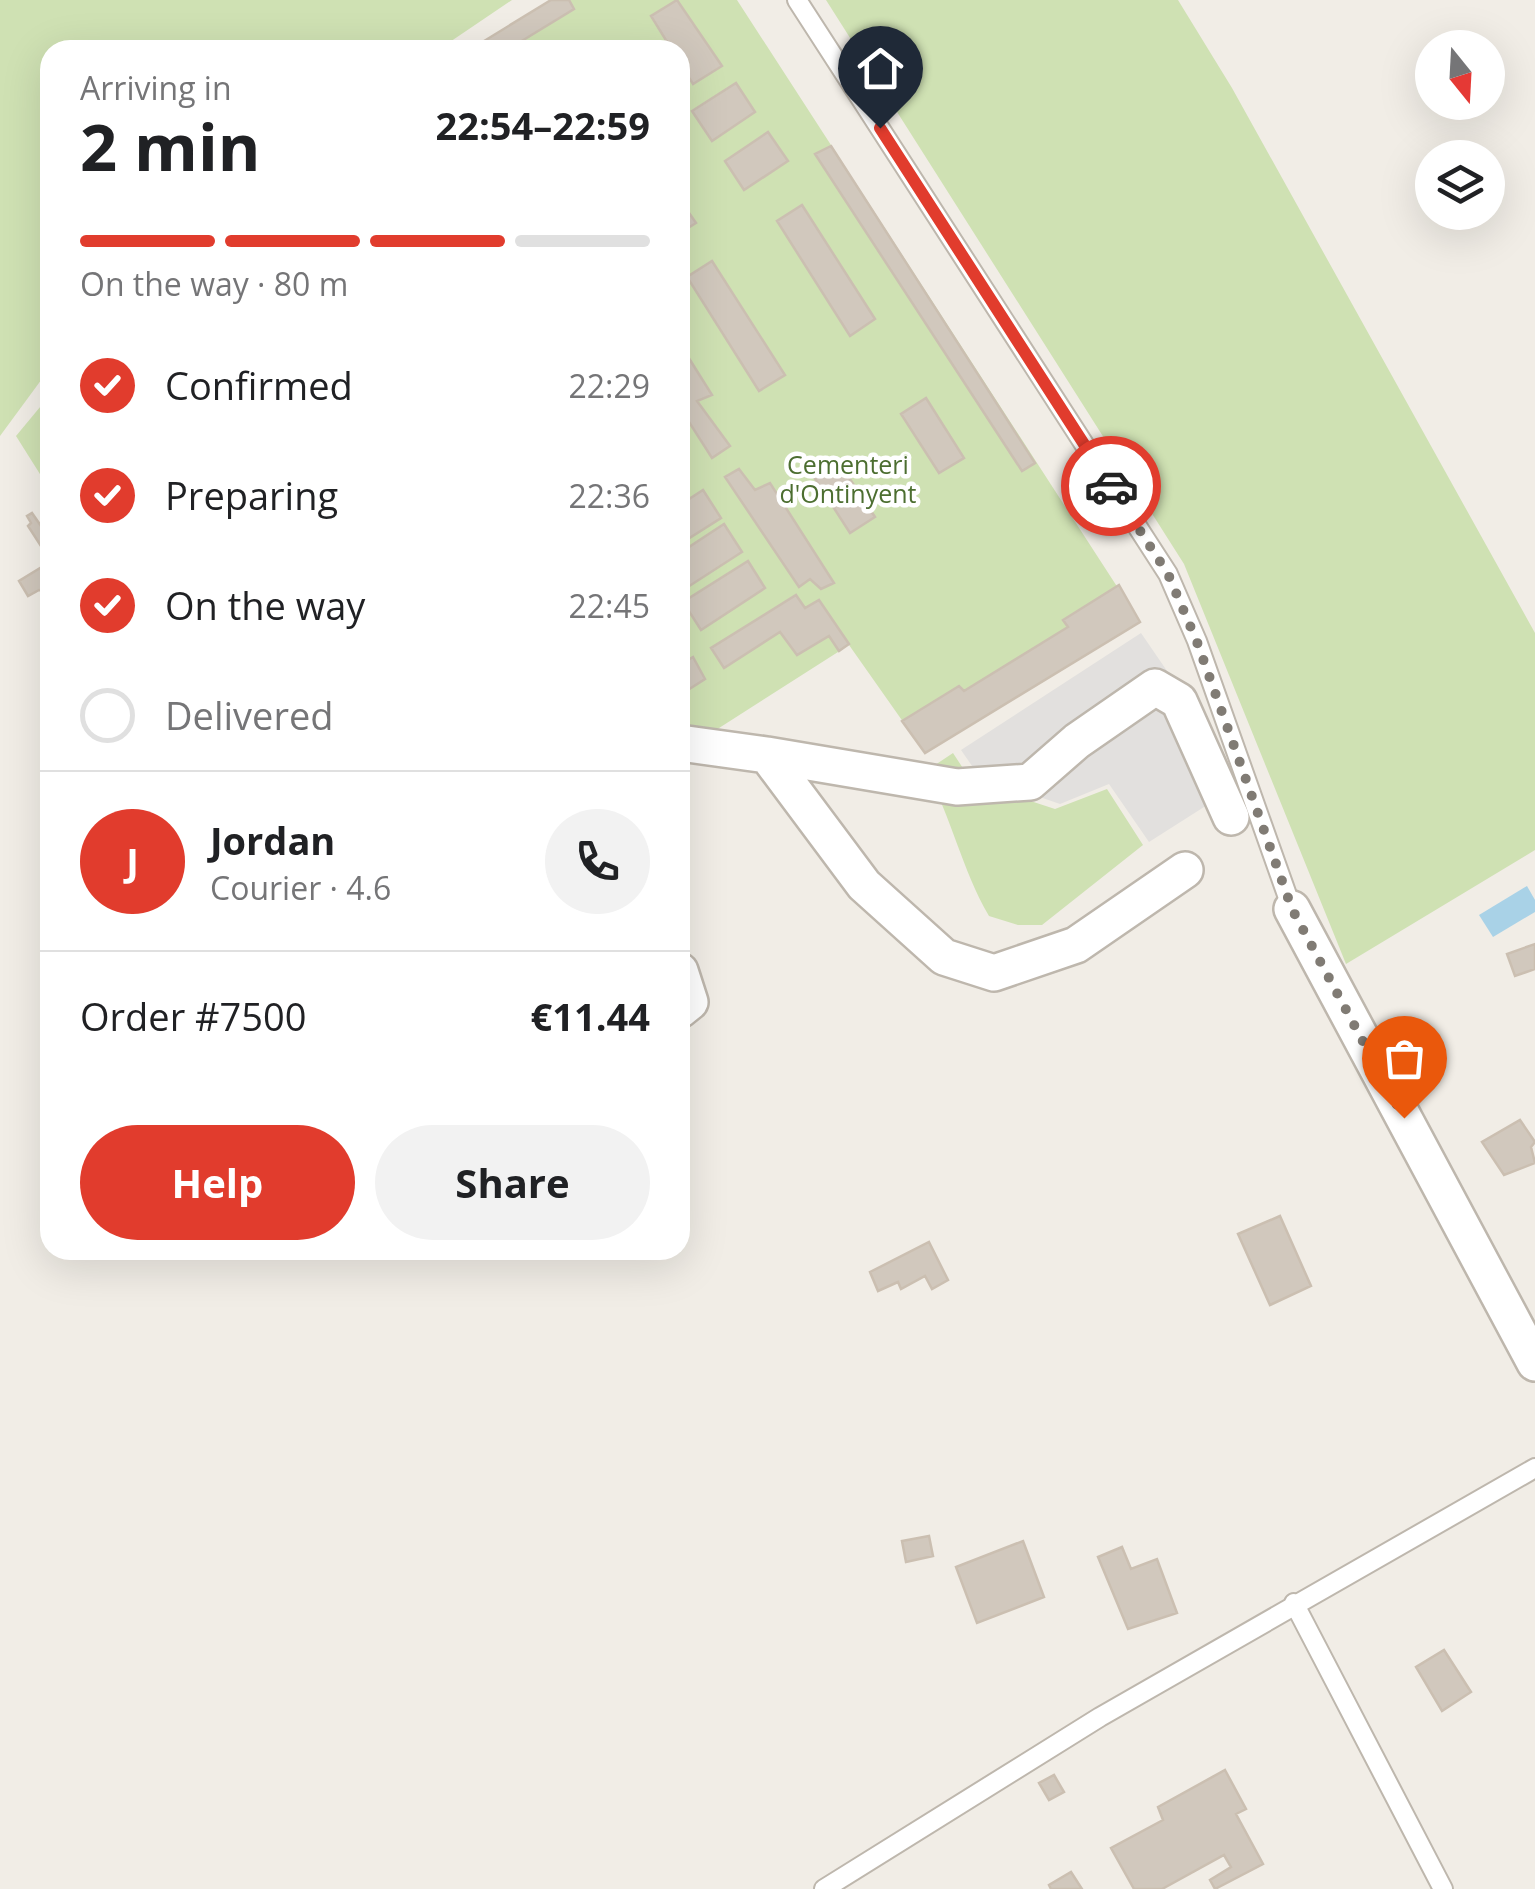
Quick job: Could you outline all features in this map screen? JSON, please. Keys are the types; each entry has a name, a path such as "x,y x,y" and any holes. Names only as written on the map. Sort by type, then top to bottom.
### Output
{"street":[{"path":"690,744 957,786 1030,782 1077,742 1155,687 1179,702 1231,817"},
{"path":"767,755 864,885 944,958 994,972 1076,945 1185,870"},
{"path":"1292,909 1535,1363"}],"lane":[{"path":"798,0 1168,574 1197,642 1292,909"},
{"path":"824,1889 1294,1603 1535,1468"},
{"path":"1294,1603 1443,1889"}],"green space":[{"path":"0,0 512,0 453,40 40,40 40,382 0,436"},
{"name":"Cementeri d'Ontinyent","path":"561,0 737,0 1140,622 925,753 849,645 690,747 690,40 502,40"},
{"path":"826,0 1178,0 1232,88 1535,633 1535,850 1346,964 1184,564"},
{"path":"40,407 40,474 16,436"},
{"path":"953,753 972,782 1055,809 1107,789 1143,845 1042,925 1018,925 989,916 926,771"}],"shaded area":[{"path":"1141,633 1213,738 1237,786 1149,842 1109,784 1060,804 979,776 961,750"}],"water":[{"path":"1527,886 1535,900 1535,912 1493,937 1479,915"}],"building":[{"path":"551,0 569,0 574,9 523,40 486,40"},
{"path":"677,0 722,66 693,84 690,40 666,40 651,16"},
{"path":"736,83 755,112 712,141 692,111"},
{"path":"768,132 788,161 744,190 725,161"},
{"path":"831,146 1035,463 1022,471 815,154"},
{"path":"802,205 875,319 850,336 777,221"},
{"path":"712,261 785,375 759,391 690,282 690,275"},
{"path":"690,360 712,395 697,401 730,446 712,458 690,424"},
{"path":"926,398 964,458 939,473 901,414"},
{"path":"836,458 875,517 850,533 812,474"},
{"path":"739,469 755,490 770,483 834,583 821,589 810,579 799,587 725,477"},
{"path":"703,490 721,518 690,538 690,498"},
{"path":"32,513 40,525 40,545 28,526 31,523 27,516"},
{"path":"724,524 742,552 690,586 690,546"},
{"path":"748,561 765,588 701,630 690,613 690,598"},
{"path":"40,568 40,590 28,596 19,581"},
{"path":"1119,585 1140,622 925,753 902,721 959,686 964,691 1068,627 1063,620"},
{"path":"796,595 805,608 819,600 849,644 839,651 829,636 797,655 780,632 724,668 711,648"},
{"path":"693,657 705,679 690,689"},
{"path":"1535,944 1535,969 1515,976 1507,954"},
{"path":"1520,1120 1535,1142 1531,1147 1535,1163 1504,1175 1482,1142"},
{"path":"1280,1216 1311,1286 1270,1305 1238,1234"},
{"path":"929,1242 948,1280 932,1289 925,1276 901,1289 898,1282 878,1291 870,1272"},
{"path":"929,1536 933,1556 906,1562 902,1541"},
{"path":"1023,1541 1044,1597 977,1623 956,1567"},
{"path":"1122,1547 1131,1569 1157,1559 1177,1613 1128,1629 1098,1557"},
{"path":"1444,1650 1471,1692 1442,1711 1416,1667"},
{"path":"1225,1770 1246,1809 1236,1814 1263,1864 1215,1889 1210,1880 1231,1867 1224,1855 1162,1889 1134,1889 1111,1848 1163,1820 1158,1807"},
{"path":"1054,1775 1064,1792 1049,1800 1039,1783"},
{"path":"1071,1872 1082,1889 1051,1889 1049,1885"}],"way so far":[{"path":"1111,486 1168,574 1197,642 1292,909 1404,1118"}],"route":[{"path":"880,128 1111,486"}]}
